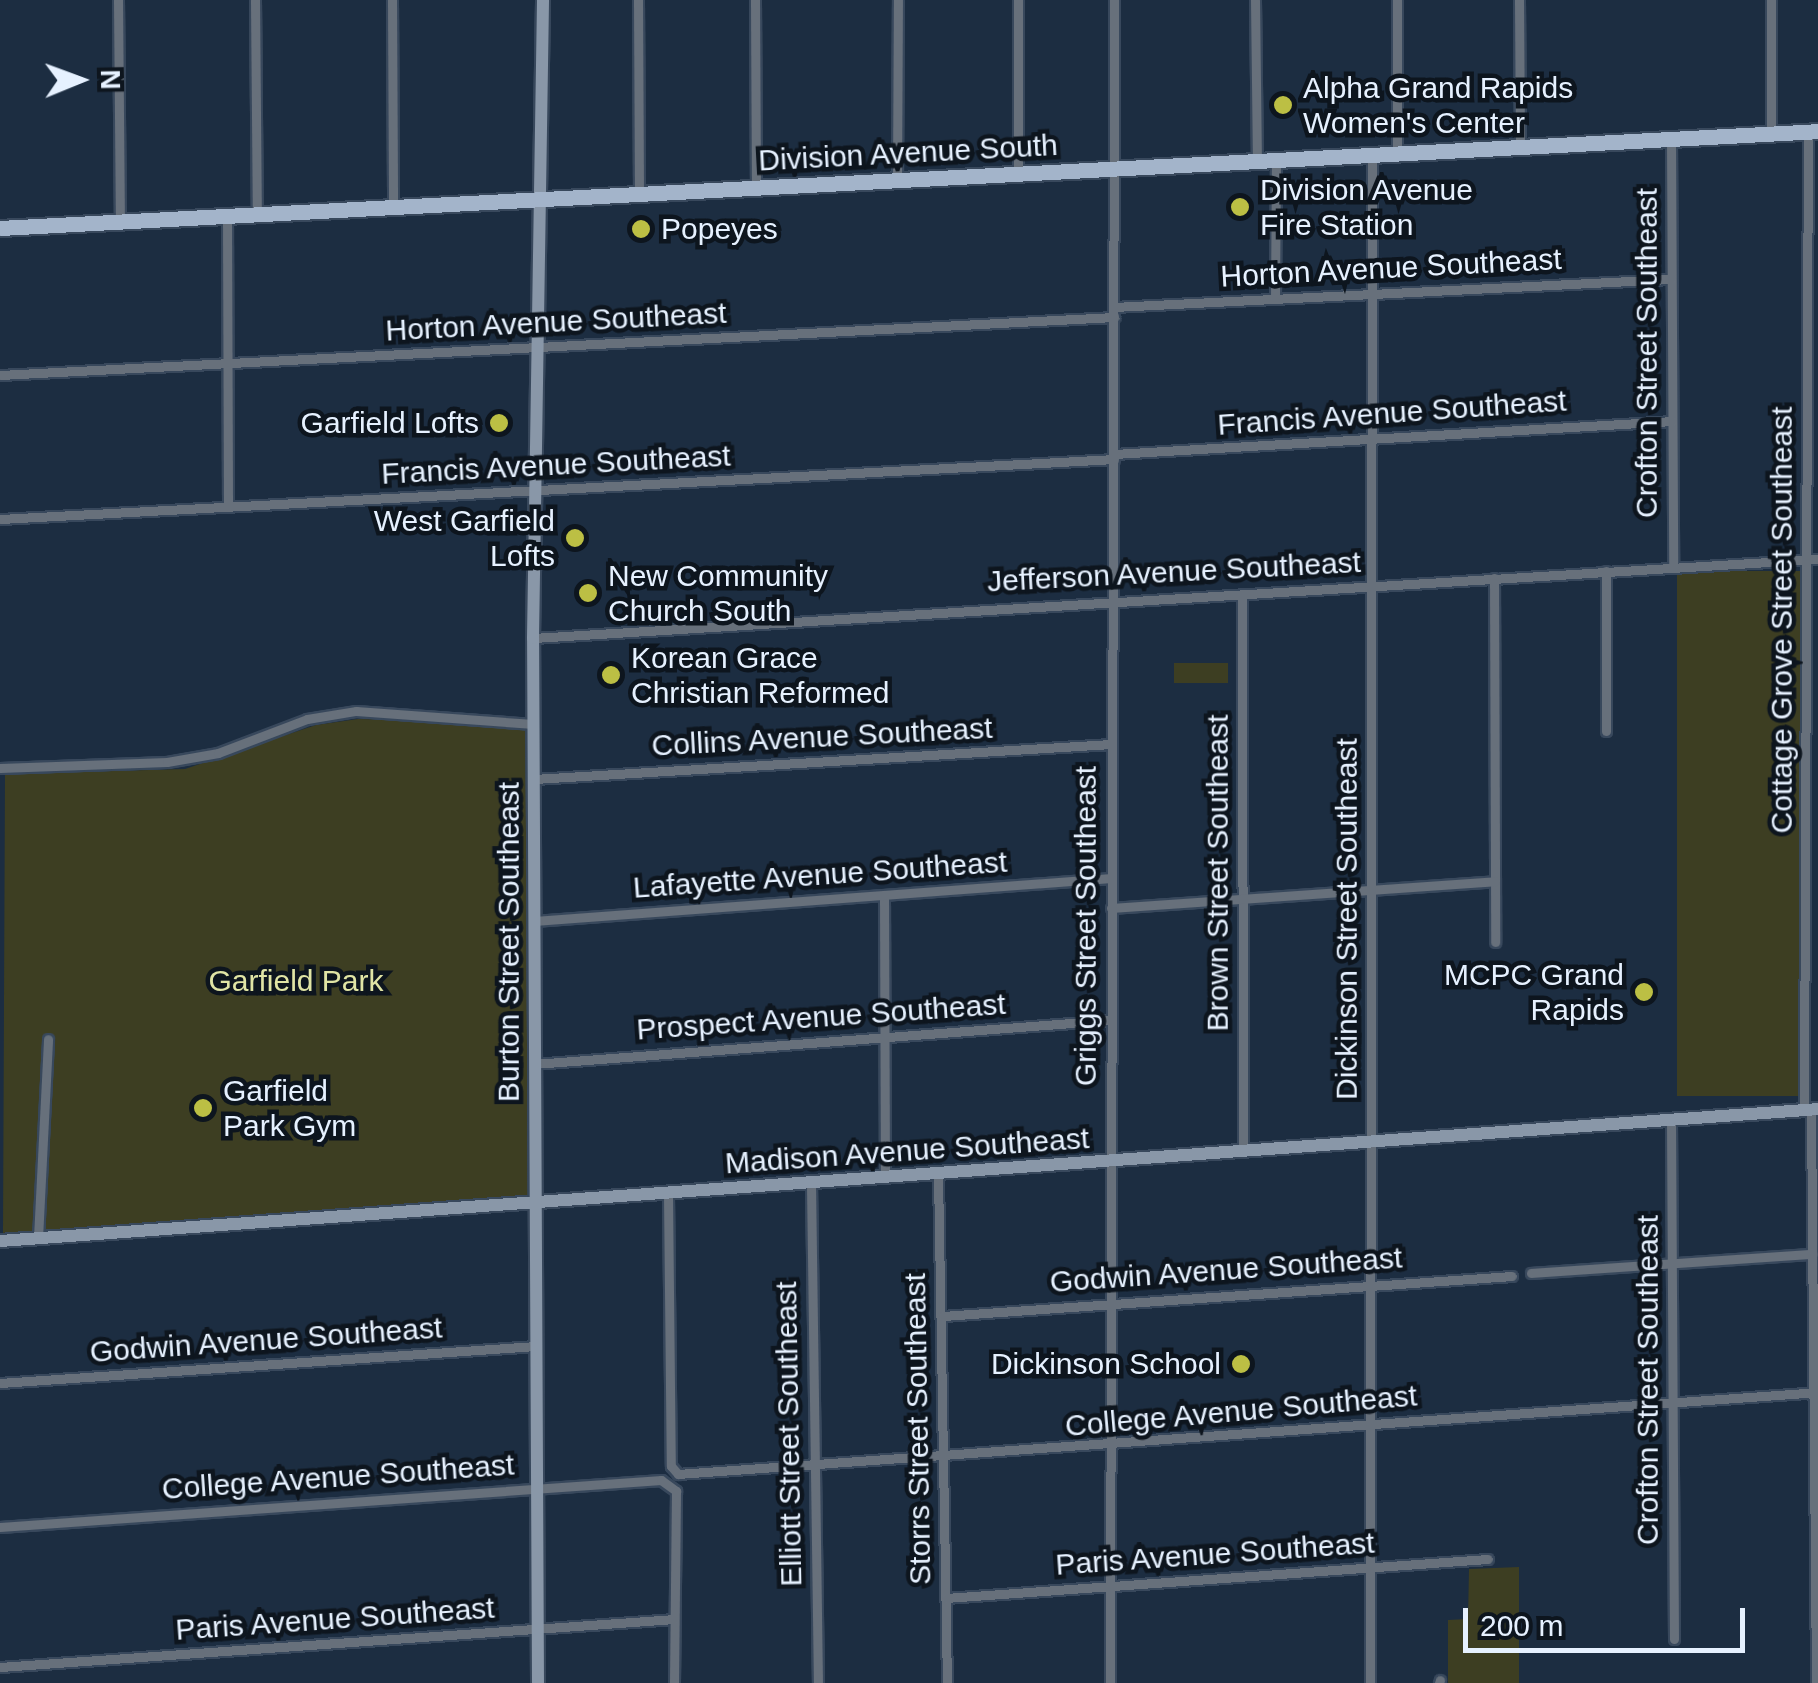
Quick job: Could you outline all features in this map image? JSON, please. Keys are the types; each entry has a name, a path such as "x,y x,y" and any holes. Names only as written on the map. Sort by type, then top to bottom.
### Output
{"main road":[{"name":"Division Avenue South","path":"0,228 1813,131"}],"street":[{"path":"118,0 120,221"},
{"path":"255,0 257,215"},
{"path":"392,0 393,209"},
{"name":"Burton Street Southeast","path":"538,1683 533,638 534,350 542,202 543,0"},
{"path":"638,0 639,196"},
{"path":"755,0 756,189"},
{"path":"897,181 898,0"},
{"path":"1018,0 1018,175"},
{"name":"Griggs Street Southeast","path":"1110,1683 1114,0"},
{"path":"1254,0 1257,162"},
{"path":"1397,0 1397,154"},
{"path":"1519,0 1520,148"},
{"path":"1771,0 1771,134"},
{"name":"Cottage Grove Street Southeast","path":"1813,131 1811,1110 1816,1683"},
{"name":"Crofton Street Southeast","path":"1671,139 1673,567"},
{"name":"Dickinson Street Southeast","path":"1370,1683 1372,155"},
{"path":"1275,299 1276,160"},
{"path":"227,217 228,507"},
{"name":"Horton Avenue Southeast","path":"0,375 534,350 1275,299 1671,280"},
{"name":"Francis Avenue Southeast","path":"0,520 534,492 1672,421"},
{"name":"Jefferson Avenue Southeast","path":"533,638 1814,559"},
{"path":"1606,571 1606,730"},
{"path":"1494,578 1495,942"},
{"name":"Brown Street Southeast","path":"1242,594 1243,1151"},
{"path":"0,768 167,762 218,753 307,719 356,712 534,724"},
{"name":"Collins Avenue Southeast","path":"534,779 1112,744"},
{"name":"Lafayette Avenue Southeast","path":"534,921 1110,878"},
{"path":"1111,908 1495,881"},
{"path":"884,895 885,1178"},
{"name":"Prospect Avenue Southeast","path":"534,1064 1111,1020"},
{"path":"38,1238 48,1038"},
{"name":"Madison Avenue Southeast","path":"0,1241 1811,1110"},
{"name":"Crofton Street Southeast","path":"1671,1120 1674,1640"},
{"name":"Storrs Street Southeast","path":"938,1174 944,1316 946,1683"},
{"name":"Elliott Street Southeast","path":"811,1184 818,1683"},
{"name":"College Avenue Southeast","path":"668,1195 671,1466 684,1474 944,1459 1816,1392"},
{"path":"1531,1272 1812,1254"},
{"name":"Godwin Avenue Southeast","path":"944,1316 1512,1276"},
{"name":"Godwin Avenue Southeast","path":"0,1383 536,1346"},
{"name":"College Avenue Southeast","path":"0,1527 661,1480 676,1491 674,1618"},
{"name":"Paris Avenue Southeast","path":"946,1598 1488,1559"},
{"path":"674,1618 674,1683"},
{"name":"Paris Avenue Southeast","path":"0,1667 674,1618"}],"green space":[{"path":"1677,571 1805,571 1805,1096 1677,1096"},
{"path":"1174,663 1228,663 1228,683 1174,683"},
{"name":"Garfield Park","path":"358,719 529,723 528,1198 3,1233 5,774 185,769 316,725"},
{"path":"1519,1567 1519,1683 1448,1683 1448,1620 1468,1619 1469,1569"}],"place":[{"name":"Alpha Grand Rapids Women's Center","path":"1283,105"},
{"name":"Division Avenue Fire Station","path":"1240,207"},
{"name":"Popeyes","path":"641,229"},
{"name":"Garfield Lofts","path":"499,423"},
{"name":"West Garfield Lofts","path":"575,538"},
{"name":"New Community Church South","path":"588,593"},
{"name":"Korean Grace Christian Reformed","path":"611,675"},
{"name":"MCPC Grand Rapids","path":"1644,992"},
{"name":"Garfield Park Gym","path":"203,1108"},
{"name":"Dickinson School","path":"1241,1364"}]}
